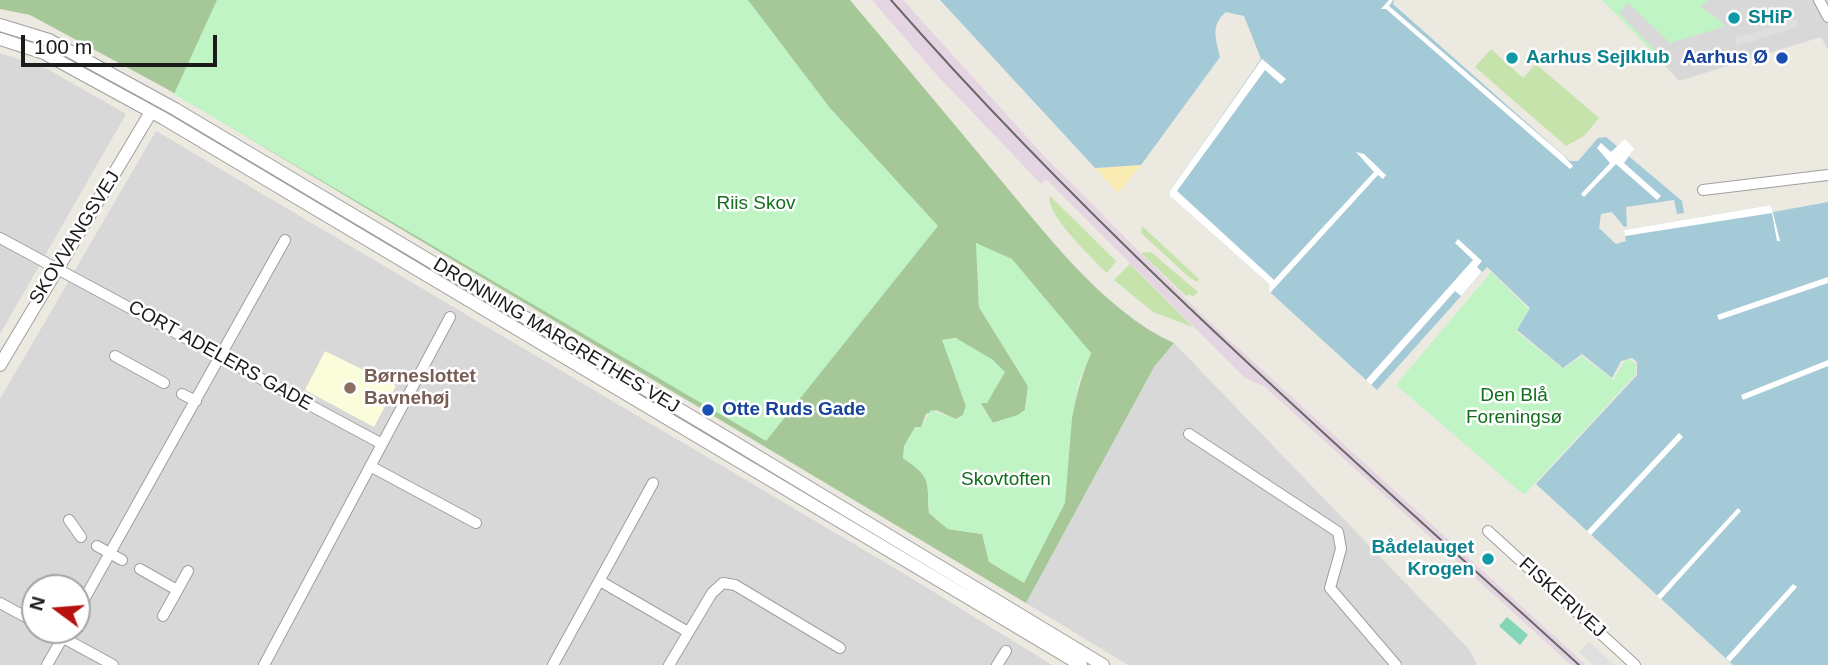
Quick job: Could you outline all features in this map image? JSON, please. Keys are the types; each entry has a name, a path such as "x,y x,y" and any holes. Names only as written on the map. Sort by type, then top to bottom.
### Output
{"street":[{"path":"1819,0 1828,17"},
{"name":"DRONNING MARGRETHES VEJ","path":"0,25 49,40 152,96 774,465 1102,665"},
{"name":"DRONNING MARGRETHES VEJ","path":"0,39 44,53 151,112 1081,665"},
{"name":"SKOVVANGSVEJ","path":"0,365 151,112"},
{"path":"1703,190 1828,176"},
{"name":"CORT ADELERS GADE","path":"0,238 59,267 382,444"},
{"path":"91,587 285,240"},
{"path":"264,665 450,317"},
{"path":"115,356 164,383"},
{"path":"182,394 196,401"},
{"path":"1189,434 1338,533 1342,549 1330,588 1396,665"},
{"path":"370,466 476,523"},
{"path":"552,665 653,483"},
{"path":"69,520 81,537"},
{"name":"FISKERIVEJ","path":"1488,531 1635,665"},
{"path":"97,546 122,560"},
{"path":"140,569 177,590"},
{"path":"163,616 188,571"},
{"path":"600,581 688,632"},
{"path":"669,665 712,593 723,583 729,583 841,648"},
{"path":"0,603 21,614"},
{"path":"47,665 59,644"},
{"path":"80,644 113,665"},
{"path":"997,665 1006,651"}],"shaded area":[{"path":"872,0 903,0 1044,156 1203,316 1586,665 1571,665 1265,387 1244,377 1046,179 1041,184 934,72"},
{"path":"1605,0 1828,0 1828,50 1821,37 1679,81"},
{"path":"1796,19 1798,27 1736,46 1735,38"},
{"path":"0,53 49,70 126,114 0,334"},
{"path":"156,131 898,570 1052,665 0,665 0,399"},
{"path":"1174,343 1469,649 1477,665 1128,665 1026,603 1154,367"},
{"name":"Børneslottet Bavnehøj","path":"325,351 396,386 374,427 305,390"},
{"path":"1589,642 1614,665 1593,665 1579,652"}],"green space":[{"name":"Riis Skov","path":"0,0 850,0 1076,268 1123,311 1174,343 1154,367 1026,603 167,89 30,15 0,9","holes":["977,243 1091,353 1078,389 1070,426 1065,503 982,534 948,529 929,513 926,480 919,470 903,457 915,427 921,427 926,414 936,410 956,419 963,415 966,406 943,340 955,338 963,343 980,402 993,423 1025,410 1028,386 979,307"]},
{"name":"Riis Skov","path":"217,0 748,0 830,108 938,226 766,441 174,94"},
{"path":"1602,0 1709,0 1700,6 1726,26 1670,43 1628,3 1619,13 1666,61 1663,62"},
{"path":"1491,49 1523,78 1536,64 1599,118 1584,136 1566,146 1475,67"},
{"path":"1050,196 1116,261 1107,273 1062,225 1050,204"},
{"path":"1142,226 1199,279 1197,282 1141,233"},
{"name":"Skovtoften","path":"976,243 1012,259 1091,353 1078,384 1072,418 1065,503 1024,583 989,562 982,534 948,529 929,513 926,480 919,470 903,458 904,446 915,427 921,427 931,410 956,419 963,415 966,406 942,340 956,338 993,360 1005,372 987,403 980,403 993,423 1025,410 1028,386 979,307"},
{"path":"1151,252 1198,292 1193,297 1190,294 1186,296 1141,253"},
{"path":"1130,264 1193,327 1153,312 1114,280"},
{"name":"Den Blå Foreningsø","path":"1491,272 1529,309 1516,331 1563,369 1582,356 1613,380 1626,359 1636,363 1636,374 1524,495 1396,385"},
{"path":"1507,617 1528,635 1520,645 1499,626"}],"sand":[{"path":"1141,165 1118,193 1095,168"}],"water":[{"path":"940,0 1394,0 1393,4 1570,161 1578,161 1598,138 1606,137 1682,201 1684,213 1677,214 1674,200 1626,207 1627,226 1624,227 1612,212 1601,214 1599,228 1616,244 1626,241 1624,230 1771,205 1773,212 1828,202 1828,665 1733,665 1536,484 1637,375 1637,362 1632,358 1621,361 1612,378 1582,354 1563,368 1517,330 1530,308 1487,267 1377,390 1271,293 1269,284 1170,196 1170,191 1261,59 1244,16 1226,12 1221,17 1215,33 1220,57 1141,165 1095,168"}],"pier":[{"path":"1389,0 1393,0 1389,6 1573,166 1570,169 1386,9 1381,9"},
{"path":"1262,59 1286,79 1281,84 1265,70 1177,191 1274,280 1374,172 1356,152 1364,154 1386,175 1383,179 1378,175 1270,293 1269,284 1170,196 1170,191"},
{"path":"1625,139 1634,149 1624,163 1661,196 1657,200 1616,164 1584,197 1581,194 1610,163 1597,148 1601,143 1611,152"},
{"path":"1771,205 1780,241 1777,241 1772,213 1625,236 1624,230"},
{"path":"1458,239 1482,261 1477,267 1482,272 1461,296 1455,291 1371,385 1366,380 1473,260 1455,243"},
{"path":"1828,277 1828,283 1719,320 1717,315"},
{"path":"1828,360 1828,366 1743,400 1741,395"},
{"path":"1679,433 1683,437 1591,535 1587,531"},
{"path":"1738,508 1741,511 1661,599 1657,596"},
{"path":"1793,584 1797,587 1730,662 1726,658"}],"tram line":[{"path":"891,0 971,89 1139,260 1313,424 1579,665"}],"place":[{"name":"SHiP","path":"1734,18"},
{"name":"Aarhus Sejlklub","path":"1512,58"},
{"name":"Aarhus Ø","path":"1782,58"},
{"name":"Børneslottet Bavnehøj","path":"350,388"},
{"name":"Otte Ruds Gade","path":"708,410"},
{"name":"Bådelauget Krogen","path":"1488,559"}]}
